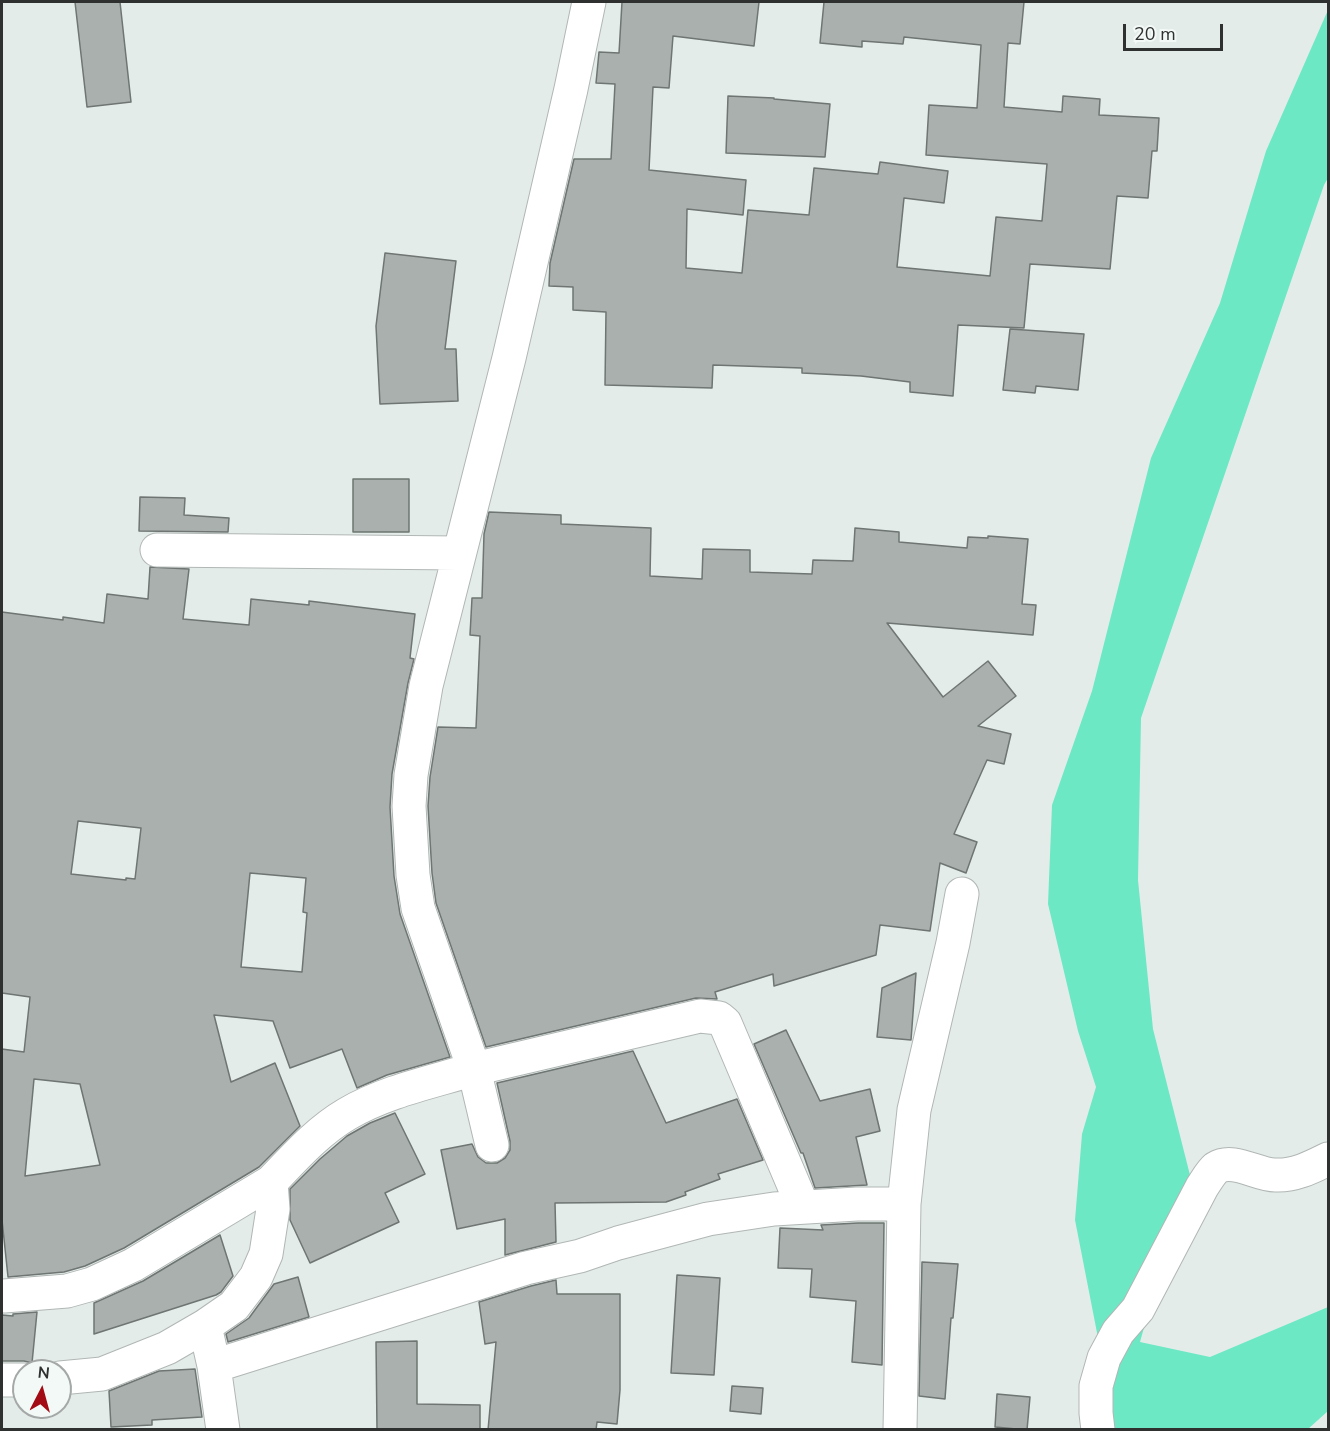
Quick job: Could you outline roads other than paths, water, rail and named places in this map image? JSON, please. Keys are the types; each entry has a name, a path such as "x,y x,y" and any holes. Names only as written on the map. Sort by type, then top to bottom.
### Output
{"street":[{"path":"492,1145 474,1069 418,908 413,875 409,806 413,756 426,686 512,347 589,2"},
{"path":"157,550 458,554"},
{"path":"900,1430 904,1204 914,1110 954,943 962,894"},
{"path":"4,1296 67,1290 92,1284 133,1265 271,1182 310,1141 347,1114 396,1092 474,1069 700,1016 718,1018 725,1023 731,1034 803,1207"},
{"path":"1098,1430 1096,1386 1104,1358 1118,1332 1138,1309 1202,1187 1215,1168 1227,1164 1279,1176 1303,1171 1329,1158"},
{"path":"72,1377 102,1374 167,1348 234,1306 256,1277 266,1254 273,1209 271,1182"},
{"path":"214,1366 488,1280 708,1219 774,1209 904,1204"},
{"path":"205,1326 214,1366 223,1430"}]}
